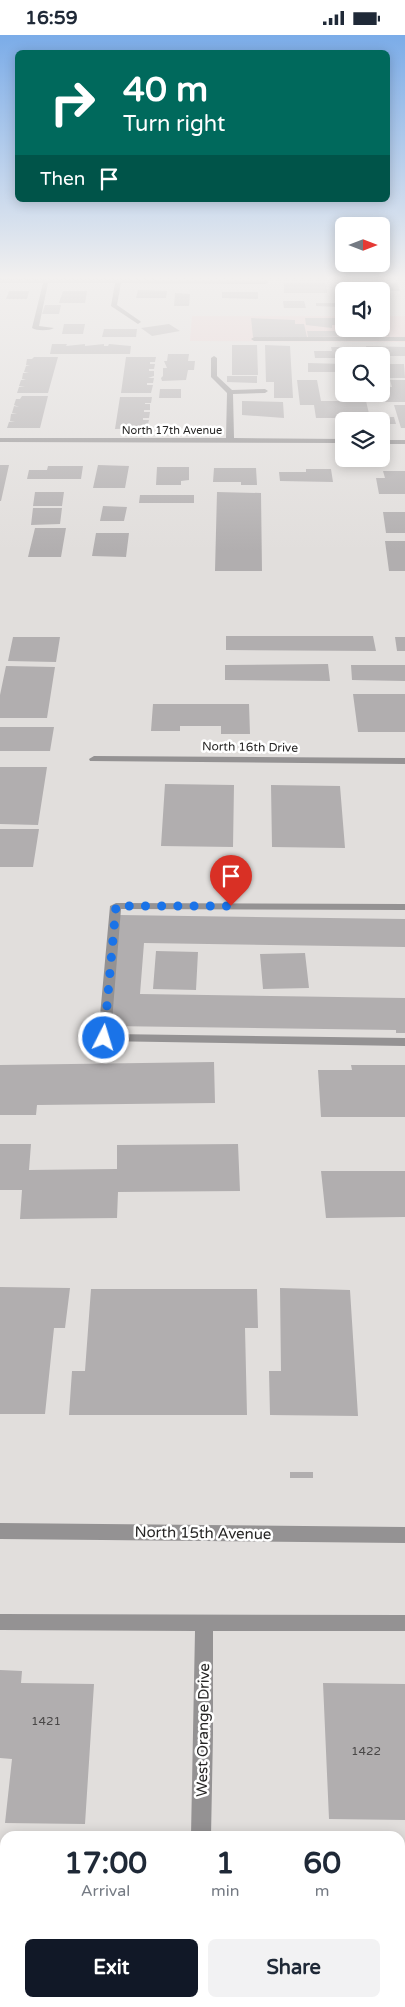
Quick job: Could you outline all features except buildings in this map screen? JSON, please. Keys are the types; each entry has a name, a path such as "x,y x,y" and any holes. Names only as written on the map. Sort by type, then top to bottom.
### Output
{"street":[{"path":"214,368 214,377 230,392 265,391"},
{"path":"230,392 230,441"},
{"name":"North 17th Avenue","path":"0,440 335,441"},
{"path":"390,442 405,442"},
{"name":"North 16th Drive","path":"94,759 405,761"},
{"path":"405,907 116,906 104,1038 405,1043"},
{"name":"North 15th Avenue","path":"0,1531 405,1535"},
{"path":"0,1622 405,1623"},
{"name":"West Orange Drive","path":"200,1831 204,1734 204,1623"}],"route":[{"path":"104,1038 116,906 231,906"}]}
